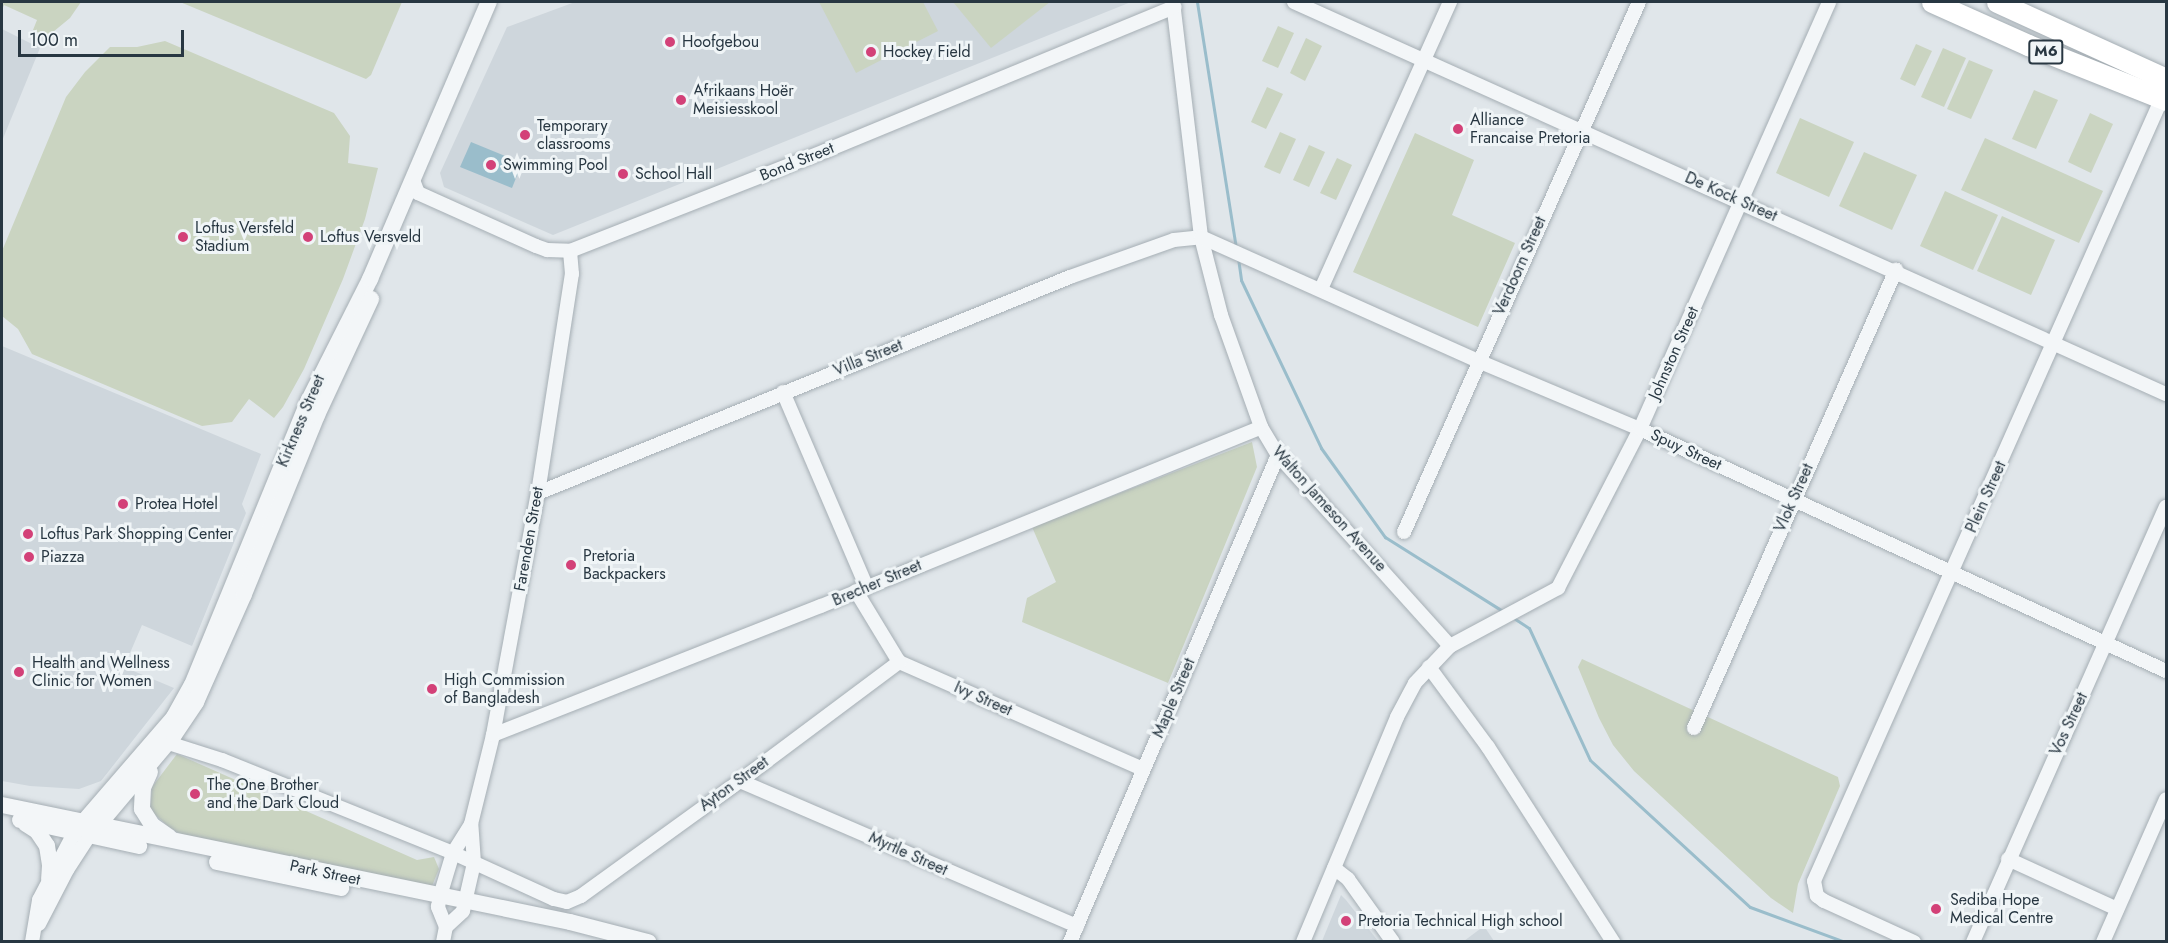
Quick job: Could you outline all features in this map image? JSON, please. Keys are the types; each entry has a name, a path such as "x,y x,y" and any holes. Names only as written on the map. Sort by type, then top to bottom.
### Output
{"main road":[{"name":"M6","path":"1932,2 2028,45 2165,92"},
{"name":"M6","path":"2008,4 2165,92"}],"street":[{"name":"Kirkness Street","path":"86,829 160,745 183,724 201,691 316,415 379,283 489,2"},
{"name":"Kirkness Street","path":"160,745 192,686 309,400 352,314 403,202 416,187 497,2"},
{"name":"De Kock Street","path":"1294,2 1896,270 2166,394"},
{"path":"1322,289 1450,2"},
{"name":"Verdoorn Street","path":"1404,532 1639,2"},
{"name":"Johnston Street","path":"1303,942 1397,717 1415,683 1450,646 1558,588 1640,429 1829,2"},
{"name":"Bond Street","path":"416,187 537,246 547,250 570,251 825,151 1173,4"},
{"name":"Walton Jameson Avenue","path":"1173,4 1201,237 1221,315 1261,427 1278,455 1450,646"},
{"name":"Plein Street","path":"1914,942 1817,896 1814,881 1816,873 1952,574 2165,92"},
{"name":"Spuy Street","path":"1201,237 1225,245 1478,361 1640,429 2166,671"},
{"name":"Villa Street","path":"538,493 783,392 1137,251 1174,240 1201,237"},
{"name":"Farenden Street","path":"439,901 453,853 471,824 493,735 538,493 572,274 570,251"},
{"name":"Vlok Street","path":"1694,728 1896,270"},
{"path":"350,346 352,314 365,304 379,283"},
{"path":"783,392 861,589 899,662"},
{"name":"Brecher Street","path":"493,735 1261,427"},
{"name":"Maple Street","path":"1070,942 1278,455"},
{"name":"Vos Street","path":"1973,942 2166,507"},
{"name":"Ivy Street","path":"899,662 1143,769"},
{"name":"Ayton Street","path":"474,863 554,899 567,902 581,896 899,662"},
{"path":"1428,667 1488,747 1612,942"},
{"path":"196,846 158,830 148,820 142,809 143,788 160,745 214,757 474,863"},
{"name":"Myrtle Street","path":"740,781 1077,926"},
{"path":"2103,942 2166,799"},
{"name":"Park Street","path":"2,805 86,829 648,942"},
{"name":"Park Street","path":"2,817 196,846 439,901"},
{"path":"22,821 37,831 47,846 49,879"},
{"name":"Farenden Street","path":"464,906 474,863 471,824"},
{"path":"33,938 38,905 49,879 86,829"},
{"path":"33,938 86,829"},
{"path":"2008,860 2117,909"},
{"path":"1334,868 1348,879 1393,942"},
{"path":"439,901 446,927 443,942"},
{"path":"446,927 464,906"},
{"name":"Park Street","path":"464,906 609,942"}],"shaded area":[{"name":"Afrikaans Hoër Meisiesskool","path":"575,2 1131,2 553,235 444,187 440,173 507,27"},
{"path":"2,29 40,48 2,141"},
{"path":"2,346 261,454 242,504 246,513 192,646 142,625 124,667 174,688 101,781 79,789 30,786 2,781"},
{"name":"Pretoria Technical High school","path":"1341,895 1346,900 1378,941 1322,941"},
{"name":"Pretoria Technical High school","path":"1484,926 1494,941 1464,941"}],"green space":[{"path":"2,2 81,2 70,18 47,37 33,30 37,20 4,5 2,10"},
{"path":"180,2 402,2 371,75 366,79"},
{"name":"Hockey Field","path":"819,2 923,2 938,31 856,73"},
{"path":"953,2 1050,2 991,48"},
{"path":"1278,26 1294,33 1278,68 1262,61"},
{"path":"1306,38 1322,46 1305,81 1290,73"},
{"name":"Loftus Versfeld Stadium","path":"165,41 334,113 350,136 348,163 378,168 365,219 343,279 304,369 283,407 274,418 249,399 232,422 202,426 32,354 18,329 2,316 2,251 66,97 85,72 110,47 137,47"},
{"path":"1916,44 1932,51 1915,86 1900,79"},
{"path":"1943,48 1966,58 1944,107 1921,97"},
{"path":"1969,60 1993,70 1971,119 1947,109"},
{"path":"1267,87 1283,94 1266,129 1251,122"},
{"path":"2034,90 2058,100 2036,149 2012,139"},
{"path":"2090,113 2113,124 2091,173 2068,162"},
{"path":"1800,118 1854,142 1829,197 1776,173"},
{"path":"1280,132 1296,139 1280,174 1264,167"},
{"path":"1415,133 1474,160 1452,215 1515,243 1478,327 1353,272"},
{"path":"1985,138 2103,191 2079,243 1961,190"},
{"path":"1309,145 1325,152 1309,187 1293,180"},
{"path":"1864,152 1917,175 1892,230 1839,206"},
{"path":"1337,158 1352,165 1336,200 1320,193"},
{"path":"1945,191 1998,215 1973,270 1920,246"},
{"path":"2002,216 2055,240 2031,295 1977,271"},
{"path":"1252,442 1257,467 1168,683 1022,622 1027,598 1056,582 1032,527"},
{"path":"1582,659 1838,777 1840,786 1798,884 1793,913 1771,898 1634,771 1613,745 1599,718 1578,667"},
{"path":"177,754 417,860 434,857 439,869 432,886 186,837 170,828 150,810 152,787"}],"water":[{"name":"Swimming Pool","path":"471,142 522,163 512,188 460,167"}],"waterway":[{"path":"1197,2 1236,249"},
{"path":"1238,258 1241,280 1321,448 1385,537 1504,612"},
{"path":"1512,617 1529,628 1590,760 1750,907 1845,942"}],"place":[{"name":"Hoofgebou","path":"670,42"},
{"name":"Hockey Field","path":"871,52"},
{"name":"Afrikaans Hoër Meisiesskool","path":"681,100"},
{"name":"Alliance Francaise Pretoria","path":"1458,129"},
{"name":"Temporary classrooms","path":"525,135"},
{"name":"Swimming Pool","path":"491,165"},
{"name":"School Hall","path":"623,174"},
{"name":"Loftus Versfeld Stadium","path":"183,237"},
{"name":"Loftus Versveld","path":"308,237"},
{"name":"Protea Hotel","path":"123,504"},
{"name":"Loftus Park Shopping Center","path":"28,534"},
{"name":"Piazza","path":"29,557"},
{"name":"Pretoria Backpackers","path":"571,565"},
{"name":"Health and Wellness Clinic for Women","path":"19,672"},
{"name":"High Commission of Bangladesh","path":"432,689"},
{"name":"The One Brother and the Dark Cloud","path":"195,794"},
{"name":"Sediba Hope Medical Centre","path":"1936,909"},
{"name":"Pretoria Technical High school","path":"1346,921"}]}
